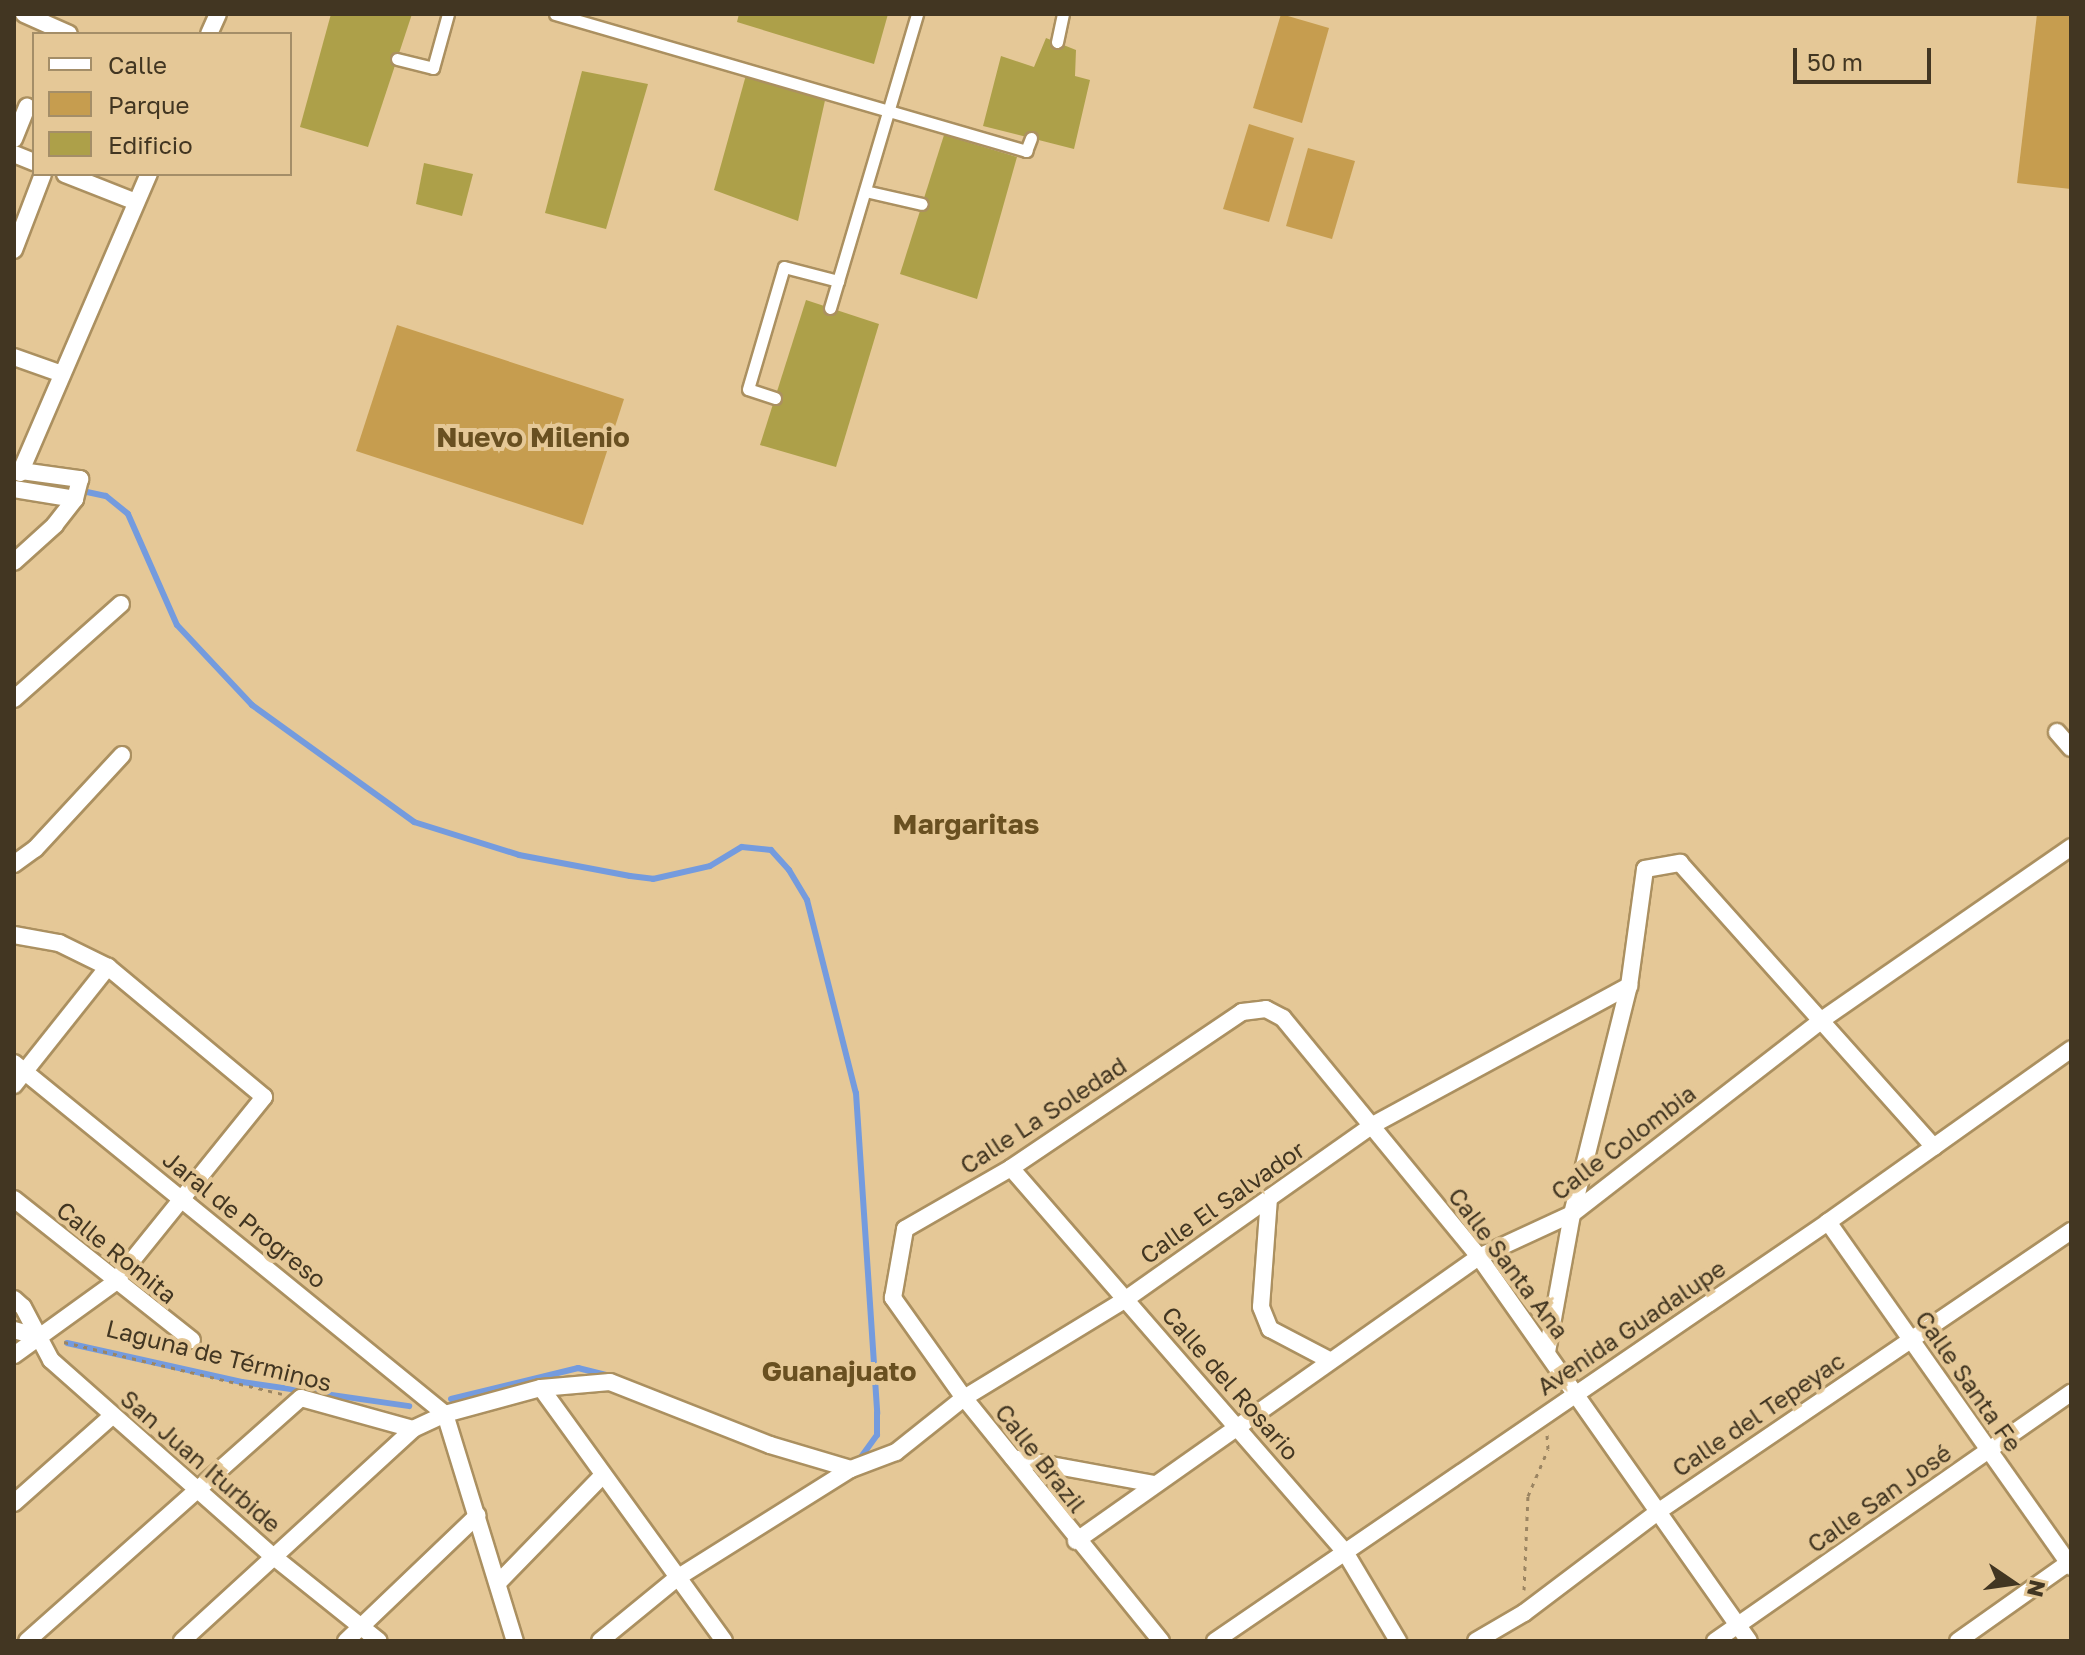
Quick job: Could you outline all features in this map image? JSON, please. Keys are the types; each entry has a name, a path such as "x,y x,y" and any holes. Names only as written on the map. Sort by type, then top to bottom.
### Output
{"street":[{"path":"24,14 64,32"},
{"path":"397,59 433,68 448,14"},
{"path":"555,14 1026,151 1031,138"},
{"path":"830,308 917,14"},
{"path":"1057,42 1063,14"},
{"path":"14,139 27,107"},
{"path":"14,250 42,176"},
{"path":"70,176 136,202"},
{"path":"16,477 148,176"},
{"path":"865,191 922,204"},
{"path":"775,398 748,389 784,267 838,281"},
{"path":"14,357 62,374"},
{"path":"14,562 55,525 75,499 80,479 16,477"},
{"path":"16,477 75,499"},
{"path":"14,699 121,604"},
{"path":"2057,732 2071,748"},
{"path":"14,864 35,849 122,755"},
{"name":"Calle Colombia","path":"1076,1541 1236,1425 1479,1257 1572,1214 1823,1019 2071,847"},
{"path":"1547,1352 1572,1214 1629,986 1645,869 1680,863 1823,1019 1934,1147"},
{"path":"14,935 59,943 108,967 264,1097 114,1283 78,1313 35,1336 14,1355"},
{"path":"18,1073 108,967"},
{"name":"Calle El Salvador","path":"600,1641 677,1578 851,1469 896,1452 964,1398 1126,1299 1371,1126 1629,986"},
{"name":"Calle Santa Ana","path":"1266,1009 1283,1018 1479,1257 1749,1641"},
{"name":"Calle La Soledad","path":"893,1298 905,1229 1011,1168 1242,1012 1266,1009"},
{"name":"Avenida Guadalupe","path":"1215,1641 1828,1222 2071,1049"},
{"name":"Jaral de Progreso","path":"18,1073 184,1199 445,1414"},
{"name":"Calle del Rosario","path":"1011,1168 1345,1552 1398,1641"},
{"path":"1269,1198 1261,1307 1270,1329 1329,1360"},
{"name":"Calle Romita","path":"14,1199 114,1283 192,1340"},
{"name":"Calle Santa Fe","path":"1828,1222 2070,1564"},
{"name":"Calle del Tepeyac","path":"1476,1641 1524,1613 1659,1511 2071,1231"},
{"name":"Calle Brazil","path":"893,1298 964,1398 1076,1541 1161,1641"},
{"name":"San Juan Iturbide","path":"14,1299 23,1307 35,1336 51,1360 274,1557 379,1641"},
{"path":"14,1330 35,1336"},
{"path":"182,1641 413,1429 445,1414 541,1388 610,1382 770,1445 851,1469"},
{"path":"541,1388 601,1477 724,1641"},
{"name":"Calle San José","path":"1715,1641 2071,1393"},
{"path":"27,1641 196,1487 301,1398"},
{"name":"Laguna de Términos","path":"301,1398 413,1429"},
{"path":"445,1414 515,1641"},
{"path":"14,1503 112,1416"},
{"path":"1013,1458 1155,1484"},
{"path":"498,1583 601,1477"},
{"path":"346,1641 478,1515"},
{"path":"1958,1641 2070,1564"}],"path":[{"name":"Laguna de Términos","path":"35,1336 301,1398"},
{"path":"1524,1613 1528,1496 1548,1449 1545,1415"}],"green space":[{"path":"1281,14 1329,28 1302,123 1253,108"},
{"path":"2037,14 2071,14 2071,189 2017,183"},
{"path":"1249,124 1294,138 1269,222 1223,209"},
{"path":"1308,148 1355,161 1332,239 1286,226"},
{"path":"397,325 624,399 583,525 356,451"}],"building":[{"path":"331,14 412,14 368,147 300,127"},
{"path":"739,14 888,14 874,64 737,22"},
{"path":"1046,38 1076,50 1075,76 1090,80 1074,149 983,126 1001,56 1034,67"},
{"path":"582,71 648,84 606,229 545,213"},
{"path":"746,75 826,96 798,221 714,190"},
{"path":"944,135 1017,157 977,299 900,274"},
{"path":"424,163 473,174 462,216 416,204"},
{"path":"806,300 879,324 836,467 760,445"}],"waterway":[{"path":"87,492 106,496 128,514 177,625 252,705 414,822 519,855 653,879 710,866 742,847 771,850 789,870 807,900 856,1093 877,1413 877,1435 860,1458"},
{"path":"67,1343 242,1382 409,1406"},
{"path":"451,1399 578,1368 609,1376"}],"district":[{"name":"Nuevo Milenio","path":"533,437"},
{"name":"Margaritas","path":"966,824"},
{"name":"Guanajuato","path":"839,1371"}]}
